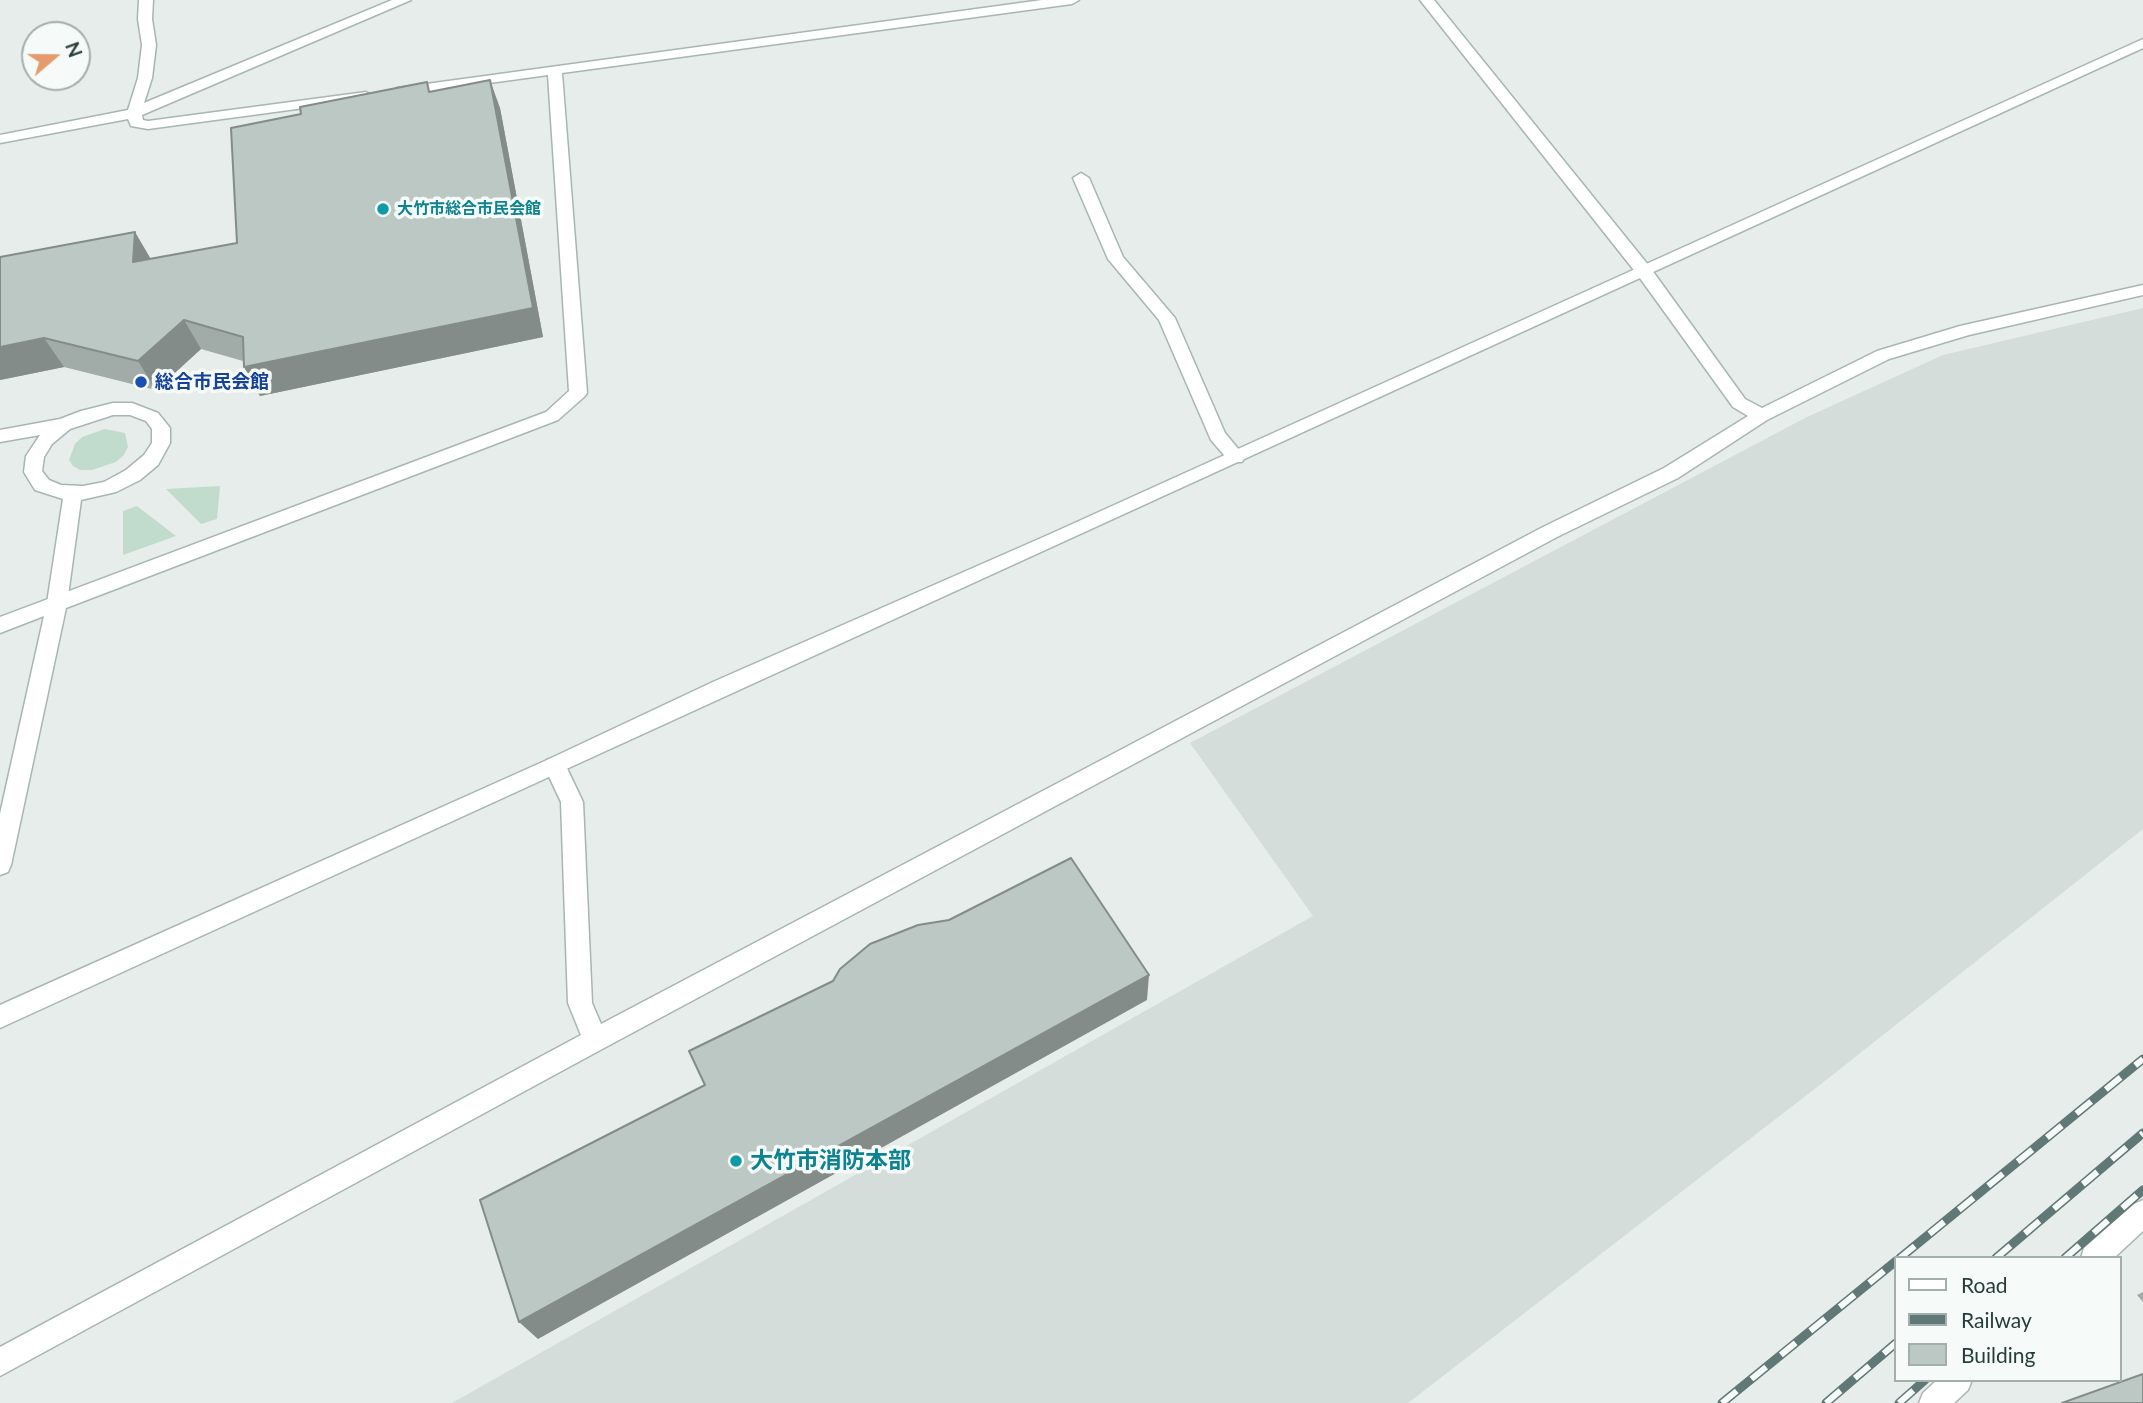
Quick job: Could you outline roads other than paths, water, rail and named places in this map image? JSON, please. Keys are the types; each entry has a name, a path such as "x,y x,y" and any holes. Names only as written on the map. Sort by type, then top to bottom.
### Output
{"street":[{"path":"146,0 145,19 149,45 145,78 134,113 136,123 148,125 1072,0"},
{"path":"0,139 134,113 404,0"},
{"path":"1427,0 1643,270 1740,403 1760,416"},
{"path":"0,1017 2143,43"},
{"path":"0,625 552,416 578,393 555,71"},
{"path":"1082,178 1115,259 1167,318 1217,436 1236,457"},
{"path":"0,1362 595,1040 1550,531 1671,473 1760,416 1884,355 1966,330 2143,290"},
{"path":"0,436 64,425 113,409 132,409 152,416 161,428 161,443 151,460 133,475 109,486 59,492 42,485 33,472 35,456 46,440 64,425"},
{"path":"0,865 57,603 73,492"},
{"path":"555,766 572,802 580,1003 595,1040"},
{"path":"2096,1256 2143,1213"},
{"path":"1933,1403 1956,1382"}],"railway":[{"path":"1902,1256 2143,1059"},
{"path":"1998,1256 2143,1133"},
{"path":"2067,1256 2143,1190"},
{"path":"1722,1403 1895,1262"},
{"path":"1826,1403 1895,1344"},
{"path":"1899,1403 1923,1382"}],"place":[{"name":"大竹市総合市民会館","path":"383,209"},
{"name":"総合市民会館","path":"141,382"},
{"name":"大竹市消防本部","path":"736,1161"}]}
